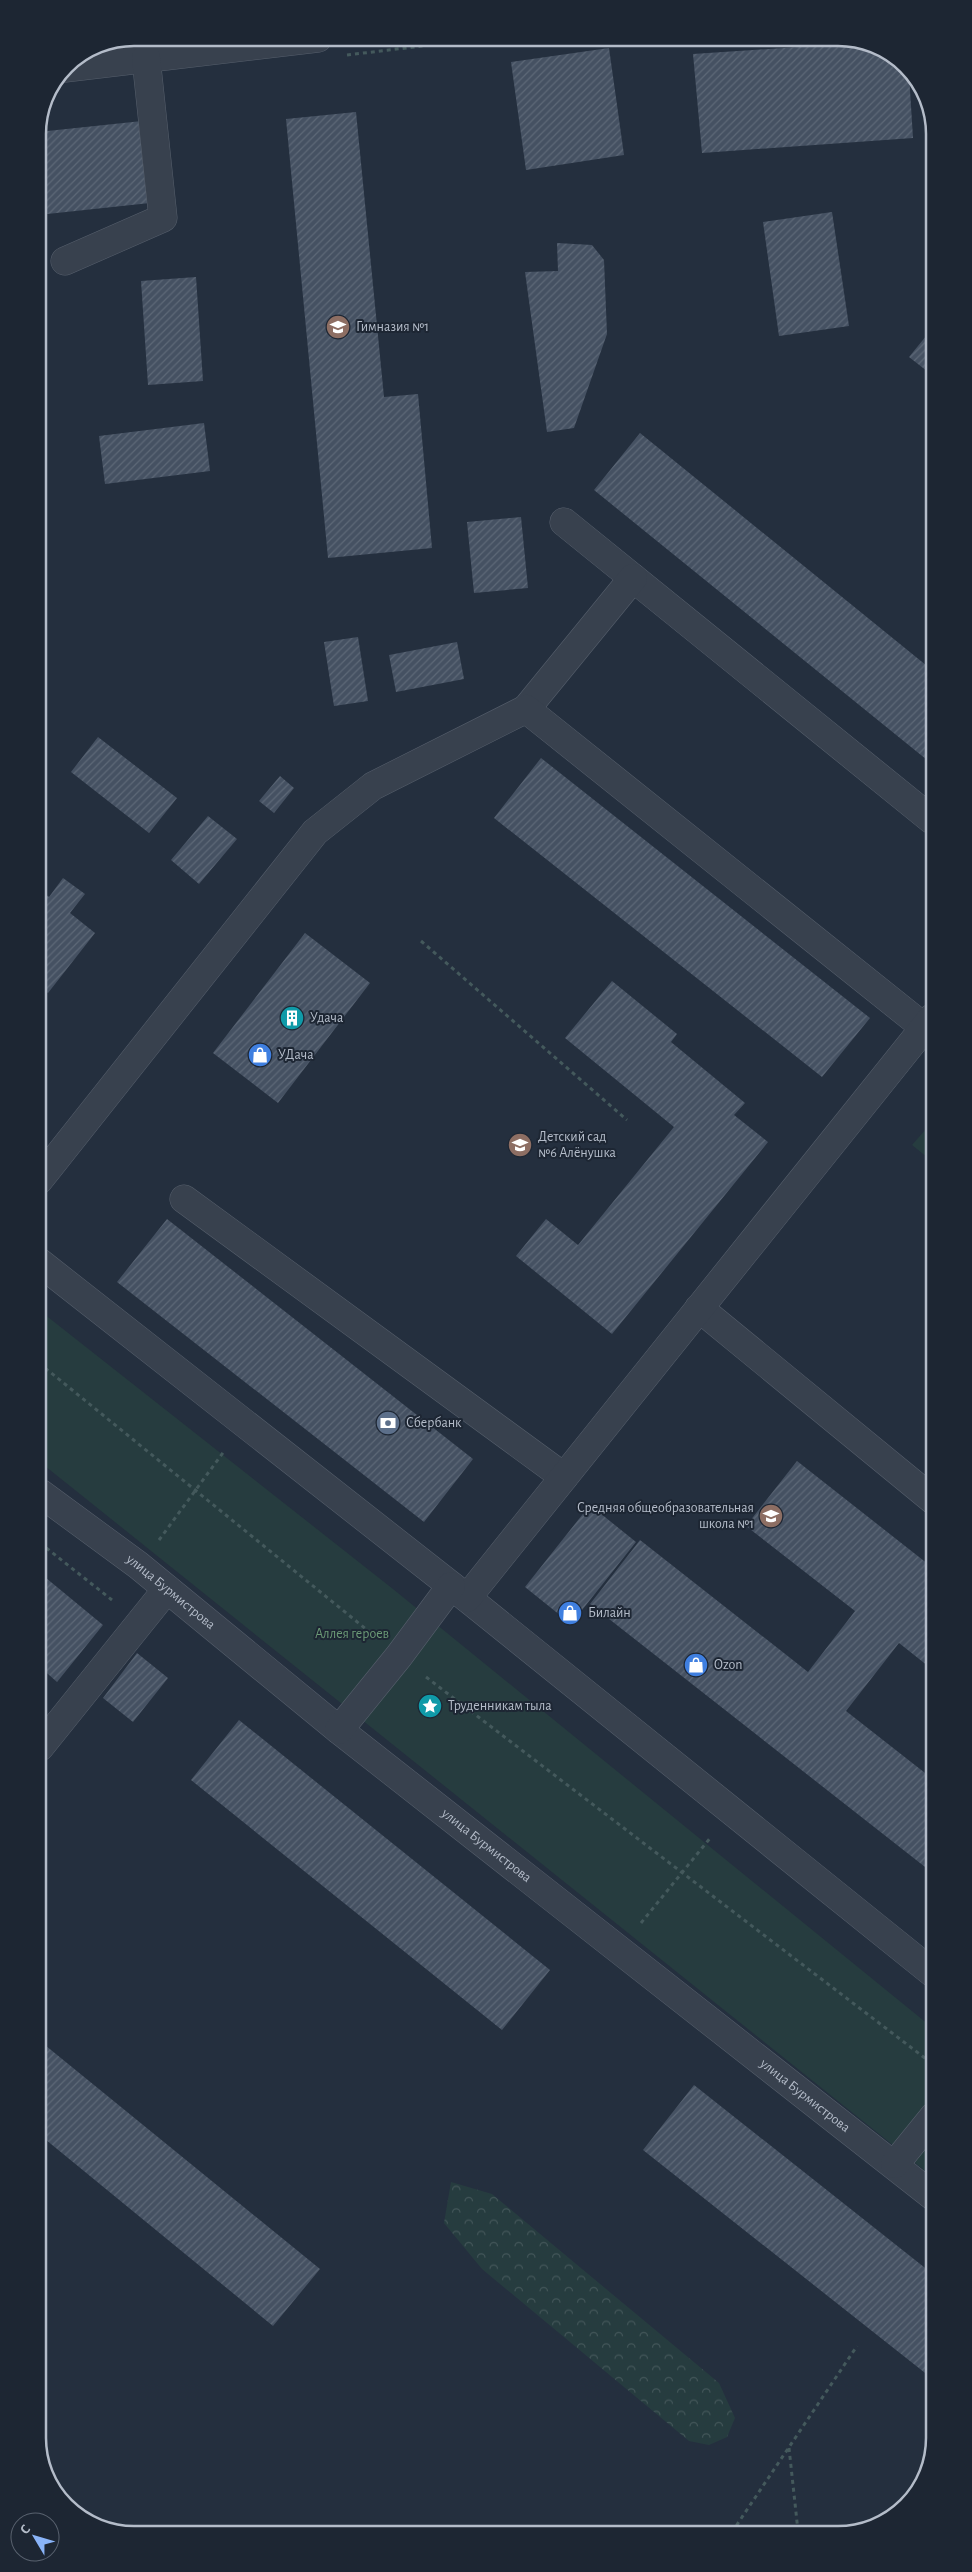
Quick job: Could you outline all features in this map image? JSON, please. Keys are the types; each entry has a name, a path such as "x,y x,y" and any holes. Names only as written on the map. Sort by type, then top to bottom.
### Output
{"street":[{"path":"78,66 249,46"},
{"path":"65,261 163,218 146,58"},
{"path":"564,522 926,815"},
{"path":"46,1171 315,832 372,786 526,709 633,578"},
{"path":"526,709 926,1021"},
{"path":"339,1730 399,1656 564,1477 926,1027"},
{"path":"184,1199 564,1477"},
{"path":"46,1268 459,1592 926,1968"},
{"path":"699,1308 926,1494"},
{"name":"улица Бурмистрова","path":"46,1498 167,1589 339,1730 618,1950 895,2164 926,2190"},
{"path":"46,1740 167,1589"},
{"path":"895,2164 926,2126"}],"path":[{"path":"421,941 627,1120"},
{"path":"46,1369 399,1656 926,2060"},
{"path":"154,1548 195,1489 245,1424"},
{"path":"46,1548 112,1600"},
{"path":"618,1950 732,1812"},
{"path":"736,2526 857,2346"},
{"path":"789,2448 797,2526"}],"green space":[{"path":"926,1129 926,1156 912,1145"},
{"name":"Аллея героев","path":"46,1316 393,1589 926,2022 926,2172 46,1467"},
{"path":"451,2182 492,2194 719,2383 735,2418 727,2437 709,2445 689,2441 482,2269 444,2223"}],"building":[{"path":"813,46 844,46 866,51 887,61 910,83 913,138 702,153 693,54"},
{"path":"609,48 624,155 526,170 511,62"},
{"path":"356,112 384,397 418,394 432,548 328,558 286,119"},
{"path":"142,121 150,203 46,214 46,131"},
{"path":"832,212 849,326 779,336 763,222"},
{"path":"557,243 592,245 604,260 607,334 574,428 547,432 525,272 558,271"},
{"path":"196,277 203,381 148,385 141,281"},
{"path":"926,336 926,370 909,357"},
{"path":"204,423 210,471 105,484 99,436"},
{"path":"640,433 926,665 926,759 594,490"},
{"path":"521,517 528,588 474,593 467,522"},
{"path":"358,637 368,701 334,706 324,642"},
{"path":"457,642 464,679 396,692 389,655"},
{"path":"98,737 177,798 149,833 71,772"},
{"path":"541,758 870,1018 822,1077 494,818"},
{"path":"280,776 294,788 274,813 259,801"},
{"path":"208,816 237,839 199,884 171,860"},
{"path":"63,878 85,894 70,913 95,933 48,993 46,991 46,895 49,897"},
{"name":"Удача","path":"305,933 370,983 278,1103 213,1053"},
{"path":"612,981 677,1034 671,1042 745,1103 734,1115 768,1142 612,1334 516,1256 546,1219 578,1245 674,1127 565,1038"},
{"path":"167,1219 473,1459 424,1522 117,1282"},
{"path":"797,1461 926,1562 926,1664 899,1643 846,1711 926,1774 926,1868 590,1604 640,1540 808,1672 855,1611 746,1526"},
{"path":"590,1505 636,1542 571,1624 525,1587"},
{"path":"46,1578 103,1625 57,1682 46,1672"},
{"path":"137,1653 168,1678 133,1722 103,1698"},
{"path":"239,1720 550,1970 502,2030 191,1780"},
{"path":"46,2046 320,2269 273,2326 46,2140"},
{"path":"694,2085 926,2269 926,2374 643,2150"}],"place":[{"name":"Гимназия №1","path":"338,327"},
{"name":"Удача","path":"292,1018"},
{"name":"УДача","path":"260,1055"},
{"name":"Детский сад №6 Алёнушка","path":"520,1145"},
{"name":"Сбербанк","path":"388,1423"},
{"name":"Средняя общеобразовательная школа №1","path":"771,1516"},
{"name":"Билайн","path":"570,1613"},
{"name":"Ozon","path":"696,1665"},
{"name":"Труденникам тыла","path":"430,1706"}]}
